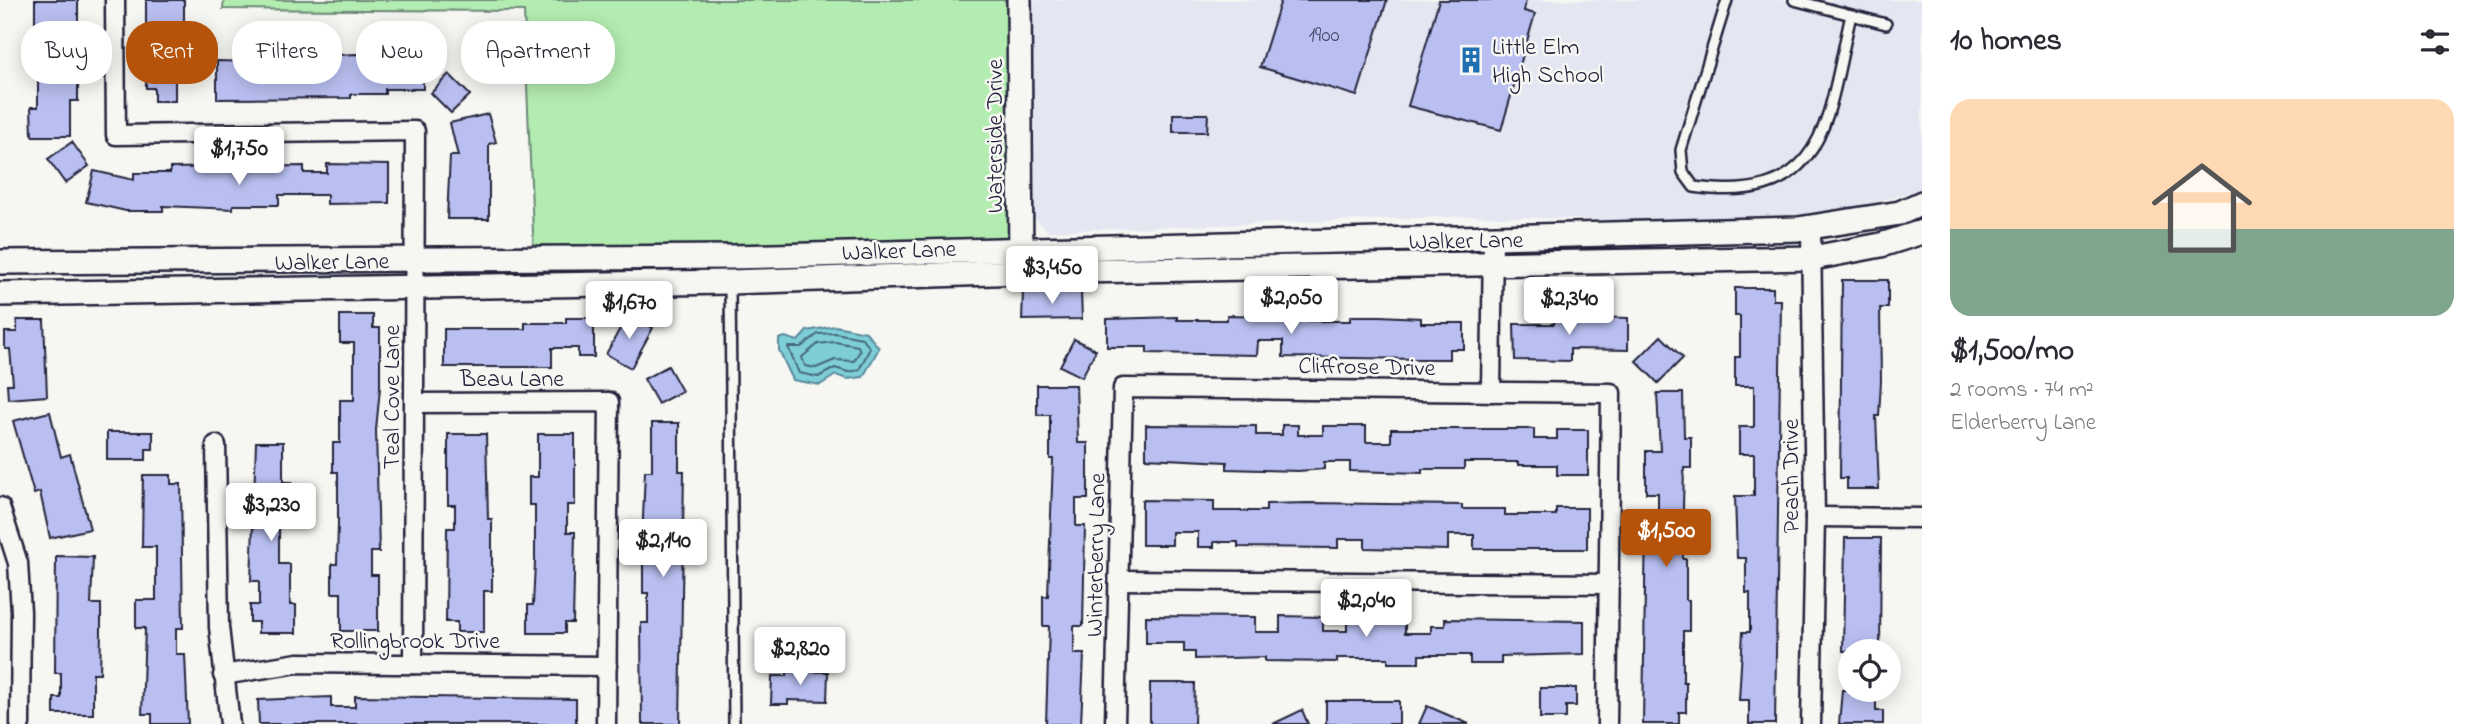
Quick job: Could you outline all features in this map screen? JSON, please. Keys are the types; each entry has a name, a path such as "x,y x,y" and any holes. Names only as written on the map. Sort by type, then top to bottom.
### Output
{"street":[{"name":"Teal Cove Lane","path":"115,0 116,135 415,131 413,664"},
{"name":"Waterside Drive","path":"1019,0 1021,272"},
{"name":"Walker Lane","path":"0,294 279,288 534,257 731,257 1811,229 1900,213 1922,204"},
{"name":"Peach Drive","path":"1811,229 1815,517 1811,724"},
{"name":"Walker Lane","path":"0,262 109,261 730,282 1021,272 1492,266 1813,258 1881,245 1922,232"},
{"path":"1491,392 1493,238"},
{"path":"730,282 731,257"},
{"path":"0,272 72,269 109,261"},
{"name":"Cliffrose Drive","path":"1123,387 1611,393 1609,584"},
{"name":"Winterberry Lane","path":"1115,724 1123,387"},
{"name":"Beau Lane","path":"415,403 609,402 607,666"},
{"path":"216,446 219,627 230,724"},
{"path":"0,507 18,563 21,612 20,724"},
{"path":"1815,517 1922,518"},
{"path":"1120,580 1609,584 1607,724"},
{"name":"Rollingbrook Drive","path":"223,675 298,663 607,666"},
{"path":"606,724 607,666"}],"lane":[{"path":"1727,0 1682,150 1683,172 1694,187 1716,190 1742,190 1784,178 1816,149 1825,127 1851,15"},
{"path":"1794,0 1886,24"},
{"path":"730,282 734,724"}],"shaded area":[{"path":"1029,0 1922,0 1922,189 1874,203 1790,219 1718,223 1475,216 1048,231 1032,216"}],"green space":[{"path":"224,0 1016,0 1021,248 534,257 527,84 615,84 615,21 524,21 524,11 223,9"}],"water":[{"path":"835,326 866,332 879,348 863,377 847,379 836,375 820,385 793,380 779,350 779,339 785,337 798,341 807,331"}],"building":[{"path":"35,0 78,0 78,21 35,21"},
{"path":"146,0 184,0 184,21 146,21"},
{"path":"1281,0 1387,0 1357,96 1260,67"},
{"name":"Little Elm High School","path":"1439,0 1526,0 1524,11 1535,14 1501,130 1408,106"},
{"path":"356,54 356,84 423,84 423,89 385,89 385,94 351,94 351,98 217,99 218,61 232,61 232,84 342,84 342,55"},
{"path":"449,74 470,95 451,113 431,93 440,84 447,84"},
{"path":"38,84 78,84 78,101 70,101 70,136 32,136 31,107 38,107"},
{"path":"146,84 175,84 175,101 154,101 154,88 146,88"},
{"path":"488,114 496,142 489,144 489,219 447,219 450,156 458,156 450,123"},
{"path":"1173,114 1208,114 1207,132 1173,132"},
{"path":"72,142 89,166 65,183 48,159"},
{"path":"327,164 389,165 389,203 327,204 327,195 279,195 279,205 233,205 233,209 163,206 163,211 126,211 86,202 94,171 134,180 134,173 170,173 170,168 304,166 304,173 327,173"},
{"path":"1842,280 1888,280 1888,308 1880,308 1881,380 1879,416 1876,416 1879,489 1847,489 1847,478 1840,478"},
{"path":"1735,288 1773,288 1773,300 1781,300 1775,724 1749,724 1749,700 1739,700 1743,632 1750,632 1750,593 1746,593 1746,558 1737,558 1735,496 1754,496 1754,454 1739,454 1739,427 1754,427 1754,386 1735,386 1735,357 1740,357 1740,316 1735,316"},
{"path":"1023,292 1081,292 1082,319 1022,320"},
{"path":"1269,312 1299,312 1299,321 1350,321 1350,316 1380,316 1421,318 1421,323 1464,323 1464,349 1449,349 1449,359 1421,359 1283,357 1283,341 1258,341 1257,355 1147,353 1147,347 1107,347 1107,319 1177,317 1177,320 1227,320 1227,315 1269,316"},
{"path":"628,314 653,328 631,368 606,354"},
{"path":"340,315 373,315 373,328 380,328 380,388 376,430 379,552 371,552 371,575 378,575 378,631 341,631 341,593 332,593 332,564 337,564 338,523 338,472 333,472 333,443 340,443 340,400 354,400 354,343 340,343"},
{"path":"1554,316 1628,318 1628,350 1570,349 1570,361 1515,360 1514,324 1554,324"},
{"path":"566,318 594,318 594,357 578,357 578,348 552,348 552,367 444,367 444,329 525,329 525,323 566,323"},
{"path":"17,320 44,320 47,396 8,399 7,384 13,384 10,349 5,349 5,332 17,332"},
{"path":"1661,336 1683,358 1658,383 1636,361"},
{"path":"1074,339 1096,350 1082,377 1060,366"},
{"path":"668,366 682,391 658,404 644,379"},
{"path":"1037,385 1076,385 1078,443 1088,443 1088,499 1076,499 1076,526 1085,526 1083,626 1074,626 1074,654 1084,654 1081,724 1046,724 1049,626 1043,626 1043,596 1048,596 1053,459 1050,459 1050,415 1037,415"},
{"path":"1657,393 1683,393 1684,437 1691,437 1691,468 1684,468 1683,507 1683,559 1686,559 1686,600 1689,600 1689,631 1683,631 1686,712 1679,712 1679,724 1643,724 1646,518 1658,518 1658,493 1646,493 1646,451 1660,451"},
{"path":"50,412 61,457 70,454 90,529 50,538 40,492 34,494 13,421"},
{"path":"652,423 679,423 679,471 684,471 680,724 642,724 641,623 648,623 648,593 643,593 643,518 645,471 652,471"},
{"path":"1146,425 1256,426 1256,435 1282,435 1282,425 1298,425 1298,435 1323,435 1323,426 1366,426 1366,442 1391,442 1391,429 1534,429 1534,439 1557,439 1557,430 1588,430 1588,475 1557,475 1557,465 1518,465 1518,462 1464,462 1464,469 1422,469 1422,473 1350,471 1350,462 1324,462 1324,469 1298,471 1227,469 1227,462 1146,458"},
{"path":"107,432 153,432 153,449 146,449 146,460 107,460"},
{"path":"448,434 486,434 488,519 492,519 492,591 484,591 484,632 457,632 457,622 446,622 447,528 455,528 455,505 448,505"},
{"path":"538,434 575,434 575,505 567,505 567,532 575,532 573,623 565,623 565,633 528,633 528,605 533,605 535,563 535,505 529,505 529,477 538,477"},
{"path":"256,442 283,442 283,482 292,482 292,511 279,511 279,564 290,564 290,605 296,605 296,633 258,633 258,622 250,622 250,605 259,605 259,581 251,581"},
{"path":"143,475 171,475 171,484 181,484 183,628 176,628 176,654 185,654 188,724 152,724 152,714 142,714 145,628 136,628 136,600 156,600 156,547 142,547"},
{"path":"1142,500 1214,501 1214,511 1266,511 1266,504 1308,503 1462,505 1462,509 1505,509 1505,515 1556,515 1556,508 1587,508 1587,549 1474,549 1474,535 1448,535 1448,550 1365,548 1365,539 1338,539 1338,548 1238,547 1238,542 1214,542 1214,547 1198,547 1198,532 1172,532 1172,545 1142,545"},
{"path":"1845,538 1881,538 1880,639 1843,639"},
{"path":"56,556 93,557 91,604 101,604 101,632 100,673 93,673 93,714 54,714 54,698 61,698 61,673 55,673"},
{"path":"1146,616 1255,617 1255,632 1280,632 1280,616 1323,617 1323,631 1347,631 1347,618 1405,618 1405,633 1431,633 1431,626 1445,626 1445,619 1584,621 1584,654 1501,656 1501,664 1470,664 1470,655 1419,655 1419,663 1388,663 1388,658 1337,658 1337,662 1265,661 1265,657 1195,659 1195,652 1184,652 1184,643 1146,643"},
{"path":"787,671 828,672 827,701 788,700 788,704 771,704 772,676 787,676"},
{"path":"1150,683 1195,683 1194,724 1150,724"},
{"path":"1540,688 1576,688 1576,706 1566,706 1566,718 1540,718"},
{"path":"355,696 576,699 576,724 259,724 258,700 331,697 331,707 355,707"},
{"path":"1326,701 1399,701 1399,724 1326,724"},
{"path":"1841,702 1876,702 1876,711 1883,711 1883,724 1839,724"},
{"path":"1427,706 1469,724 1419,724"},
{"path":"1302,710 1308,724 1273,724"}],"place":[{"name":"Little Elm High School","path":"1471,60"}]}
